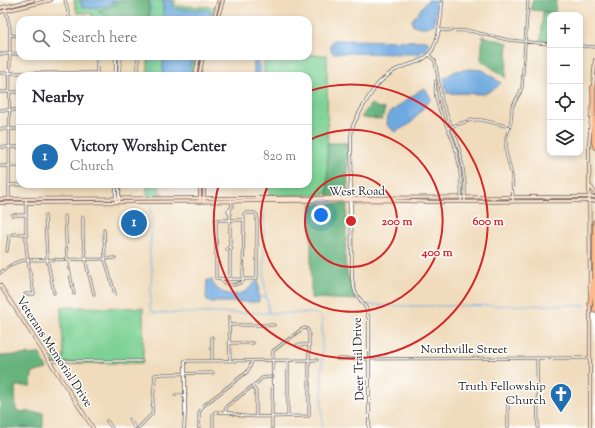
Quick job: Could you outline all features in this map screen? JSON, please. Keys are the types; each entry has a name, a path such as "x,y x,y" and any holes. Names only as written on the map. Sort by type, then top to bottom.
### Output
{"highway":[{"path":"593,87 595,147"},
{"path":"595,222 595,310"},
{"path":"590,304 595,247"}],"main road":[{"path":"0,8 33,0"},
{"path":"0,12 38,1 51,0"},
{"path":"214,16 219,0"},
{"path":"218,16 223,0"},
{"path":"216,11 220,12"},
{"path":"196,72 198,60"},
{"path":"200,72 202,60"},
{"path":"590,428 590,135 595,60"},
{"path":"590,185 595,193"},
{"path":"200,188 200,202"},
{"path":"204,188 204,202"},
{"name":"West Road","path":"557,200 595,197"},
{"name":"West Road","path":"0,199 26,203 86,203 117,200 200,198 256,200 326,198 595,201"},
{"name":"West Road","path":"0,203 26,199 200,202 256,200"},
{"name":"West Road","path":"278,200 326,202 351,199"},
{"name":"Veterans Memorial Drive","path":"0,285 93,428"}],"street":[{"path":"65,0 69,16"},
{"path":"442,0 438,30 434,47 430,55 435,61 442,102 457,141 464,170 465,200"},
{"path":"513,200 512,176 506,148 512,107 521,90 528,0"},
{"path":"5,6 10,36 9,201"},
{"path":"438,30 470,31 508,40 547,44"},
{"path":"10,36 16,36"},
{"path":"583,46 595,47"},
{"path":"0,54 16,54"},
{"name":"Deer Trail Drive","path":"369,428 369,320 366,308 355,292 352,279 351,133 357,117 378,84 393,72 430,55"},
{"path":"97,60 97,72"},
{"path":"116,60 116,72"},
{"path":"119,72 120,60"},
{"path":"138,60 138,72"},
{"path":"0,73 16,73"},
{"path":"437,79 436,90 438,103 453,142 460,167 461,200"},
{"path":"0,92 16,92"},
{"path":"0,110 16,110"},
{"path":"448,128 466,121 477,119 487,120 509,127"},
{"path":"0,129 16,129"},
{"path":"453,142 457,141"},
{"path":"0,147 16,147"},
{"path":"0,166 16,166"},
{"path":"9,185 16,185"},
{"path":"116,188 117,200"},
{"path":"117,200 118,188"},
{"path":"230,279 230,251 232,248 230,246 231,198"},
{"path":"25,294 34,294 28,259 26,199"},
{"path":"221,279 226,284 233,285 239,284 244,279 244,220 244,214 256,214 257,278 256,279 244,279 230,279 221,279 216,278 216,222 218,220 244,220"},
{"path":"12,215 26,215"},
{"path":"45,216 47,259 54,293"},
{"path":"65,216 66,259 74,294"},
{"path":"83,217 83,238 88,273 94,294"},
{"path":"104,230 105,259 115,294"},
{"path":"7,251 9,236 14,234 26,234"},
{"path":"0,273 17,262 28,259 115,258"},
{"path":"229,317 230,361"},
{"path":"229,325 274,325"},
{"path":"213,428 214,413 225,412 242,416 272,416 288,416 309,416 309,345 308,330 304,328 272,352 271,377 272,416 272,428"},
{"path":"212,337 212,361"},
{"path":"229,343 253,343"},
{"path":"297,345 309,345"},
{"path":"538,358 538,428"},
{"name":"Northville Street","path":"337,359 590,358"},
{"path":"199,428 199,413 202,408 247,372 252,360"},
{"path":"288,360 288,416"},
{"path":"184,428 186,395 185,361 317,360"},
{"path":"50,361 141,361"},
{"path":"129,419 137,428 152,414 155,375 213,374"},
{"path":"225,412 227,406 262,378 271,377"},
{"path":"253,386 256,392 256,416"},
{"path":"176,395 186,395"},
{"path":"508,398 508,428"},
{"path":"107,421 112,428"}],"green space":[{"path":"74,0 125,0 98,11 107,16 92,16 92,13 77,13"},
{"path":"125,0 149,0 149,16 106,16 97,11"},
{"path":"149,0 175,0 175,6 216,7 213,16 149,16"},
{"path":"532,0 556,0 555,12 531,10"},
{"path":"543,12 547,12 547,41 541,40"},
{"path":"483,36 508,43 506,78 481,60"},
{"path":"312,55 327,55 328,193 325,193 325,195 269,195 267,188 312,188 312,72 264,72 264,60 312,60"},
{"path":"148,60 196,60 194,72 148,72"},
{"path":"371,104 385,109 382,119 362,118"},
{"path":"327,143 347,143 348,195 328,196"},
{"path":"147,188 159,188 159,193 163,193 163,197 147,197"},
{"path":"311,204 347,204 345,261 347,273 357,300 311,298"},
{"path":"62,307 143,308 143,363 54,363 52,358 64,358 61,313"},
{"path":"40,354 47,369 32,373 31,386 15,386 16,411 43,413 43,428 0,428 0,356"}],"water":[{"path":"80,0 118,0 95,8 86,8 82,7"},
{"path":"163,0 172,0 172,6 175,9 212,11 209,16 163,16"},
{"path":"428,0 436,0 437,3 434,24 423,27 412,24 412,20"},
{"path":"333,40 427,41 429,46 426,50 418,54 333,53 331,50 331,43"},
{"path":"163,60 192,60 190,72 163,72"},
{"path":"254,60 259,60 260,72 254,72"},
{"path":"469,69 483,70 501,83 484,94 446,93 444,78 456,71"},
{"path":"423,88 426,89 431,99 410,124 395,132 387,125 388,114"},
{"path":"207,280 212,280 217,289 231,294 246,291 258,281 259,301 208,302 206,298"}],"waterway":[{"path":"152,0 152,16"},
{"path":"152,60 152,72"},
{"path":"151,197 152,188"},
{"path":"151,204 152,223 150,257 152,267 150,307 154,313 312,313 317,314 322,319 322,428"},
{"path":"264,208 264,282 269,312"},
{"path":"257,297 266,297"},
{"path":"366,305 586,305"}],"place":[{"name":"Victory Worship Center","path":"134,223"},
{"name":"Truth Fellowship Church","path":"561,414"}]}
